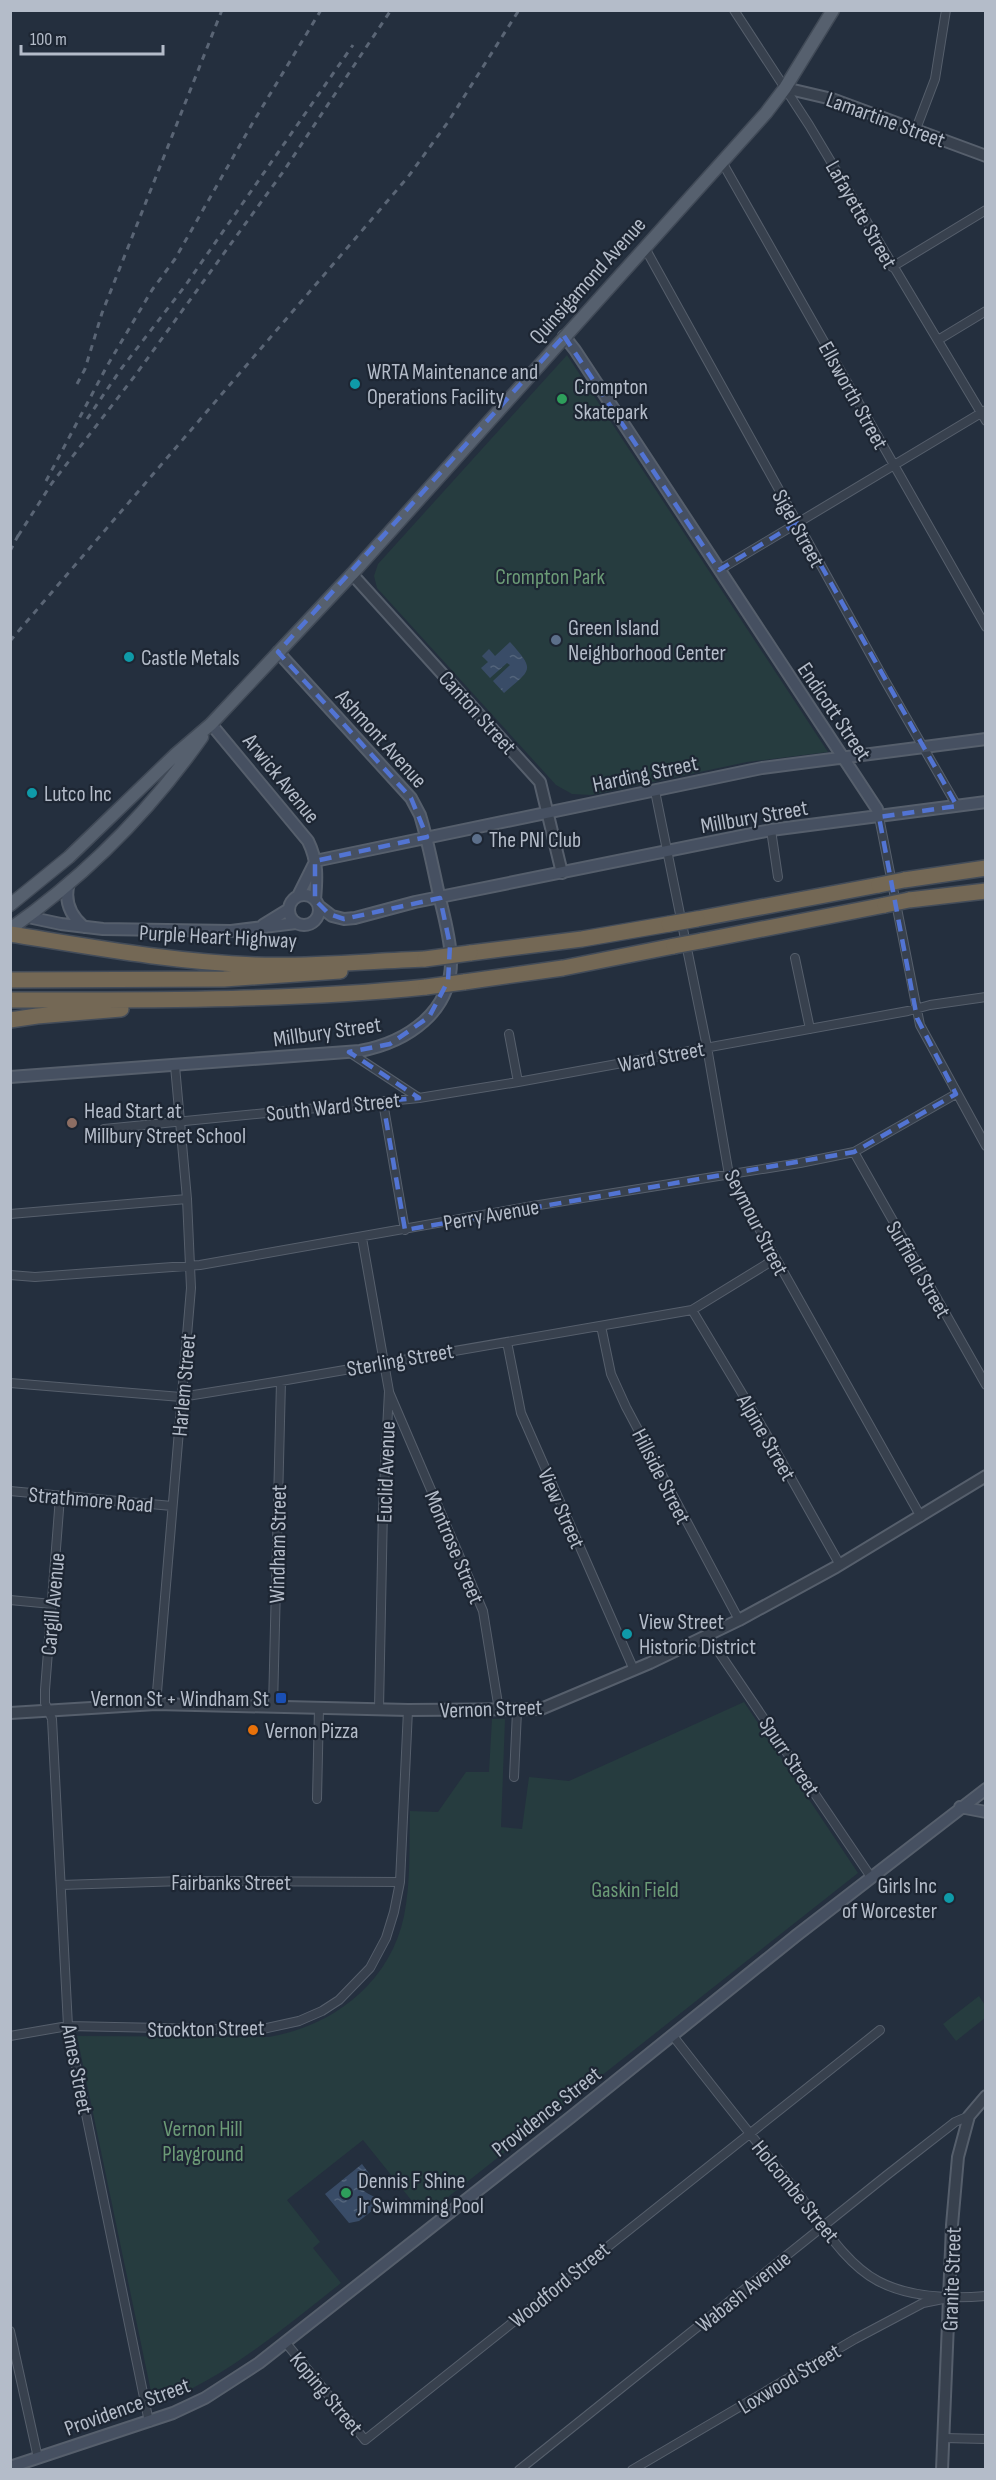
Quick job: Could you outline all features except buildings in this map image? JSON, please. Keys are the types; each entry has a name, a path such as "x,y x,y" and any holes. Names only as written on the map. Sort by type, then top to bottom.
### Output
{"highway":[{"path":"10,980 271,977 364,969 582,939 903,880 986,868"},
{"path":"10,1020 47,1015 426,987 541,971 909,900 986,891"},
{"path":"909,900 986,897"},
{"name":"Purple Heart Highway","path":"10,934 176,960 258,965 425,959"},
{"path":"10,1000 241,1000"}],"main road":[{"name":"Quinsigamond Avenue","path":"10,929 69,883 161,791 211,724 352,574 722,162 785,88 833,10"},
{"name":"Endicott Street","path":"564,336 877,809 879,817"},
{"name":"Ashmont Avenue","path":"278,652 411,798 420,815 427,837 440,898"},
{"name":"Quinsigamond Avenue","path":"10,905 69,857 176,754 211,724"},
{"name":"Arwick Avenue","path":"211,724 300,829 310,846 315,861 317,903"},
{"name":"Harding Street","path":"315,861 762,768 986,739"},
{"name":"Millbury Street","path":"10,1077 349,1052 380,1047 400,1039 422,1024 438,1003 448,981 451,959 440,898 771,830 986,802"},
{"path":"296,923 290,916 291,902 298,896 315,861"},
{"path":"69,883 67,894 70,910 84,927"},
{"path":"298,896 307,895 332,916 344,919 440,898"},
{"path":"10,912 84,927 224,931 296,923 305,926 313,923 319,914 317,903"},
{"path":"257,928 289,909"},
{"name":"Providence Street","path":"10,2467 149,2422 205,2398 238,2378 286,2343 673,2036 708,2005 986,1789"},
{"path":"960,1807 986,1812"}],"street":[{"name":"Lafayette Street","path":"734,10 809,125 892,267 983,412 986,421"},
{"path":"916,129 935,80 946,10"},
{"name":"Lamartine Street","path":"785,88 832,99 986,156"},
{"name":"Ellsworth Street","path":"722,162 986,627"},
{"path":"892,267 986,210"},
{"name":"Sigel Street","path":"645,248 957,806"},
{"path":"938,340 986,311"},
{"path":"719,570 892,464 983,412"},
{"name":"Canton Street","path":"352,574 540,782 562,873"},
{"name":"Seymour Street","path":"655,791 707,1047 729,1175 921,1517"},
{"name":"Endicott Street","path":"879,817 916,1009 924,1034 986,1146"},
{"path":"771,830 778,877"},
{"path":"795,957 810,1029"},
{"name":"Ward Street","path":"419,1098 810,1029 930,1005 986,997"},
{"path":"509,1034 518,1082"},
{"path":"349,1052 419,1098"},
{"name":"Harlem Street","path":"156,1704 192,1266 175,1066"},
{"name":"Perry Avenue","path":"10,1275 35,1277 192,1266 854,1152 956,1094"},
{"name":"South Ward Street","path":"104,1129 419,1098"},
{"path":"384,1101 405,1230"},
{"name":"Suffield Street","path":"854,1152 986,1385"},
{"path":"10,1214 187,1199"},
{"name":"Euclid Avenue","path":"362,1238 386,1362 389,1391 382,1519 379,1709"},
{"name":"Sterling Street","path":"10,1383 181,1397 281,1381 692,1310 775,1259"},
{"name":"Alpine Street","path":"692,1310 840,1564"},
{"name":"Hillside Street","path":"601,1326 611,1374 621,1396 739,1620"},
{"name":"View Street","path":"507,1342 521,1413 634,1670"},
{"name":"Windham Street","path":"273,1707 281,1381"},
{"name":"Montrose Street","path":"389,1391 483,1611 499,1710"},
{"name":"Vernon Street","path":"10,1713 156,1704 408,1710 517,1711 541,1709 634,1670 739,1620 921,1517 986,1476"},
{"name":"Strathmore Road","path":"10,1491 172,1506"},
{"name":"Cargill Avenue","path":"49,1711 45,1703 45,1690 60,1497"},
{"path":"10,1600 52,1604"},
{"name":"Spurr Street","path":"708,1636 871,1877"},
{"path":"317,1799 319,1708"},
{"name":"Stockton Street","path":"10,2036 68,2026 258,2030 287,2025 312,2016 350,1990 370,1968 386,1938 400,1882 408,1710"},
{"name":"Ames Street","path":"49,1711 52,1719 68,2026 149,2422"},
{"path":"514,1777 517,1711"},
{"name":"Fairbanks Street","path":"61,1885 183,1881 400,1882"},
{"name":"Woodford Street","path":"369,2436 880,2030"},
{"name":"Holcombe Street","path":"673,2036 859,2267 877,2280 910,2292 950,2298"},
{"name":"Granite Street","path":"942,2469 952,2225 958,2157 969,2116 986,2096"},
{"name":"Wabash Avenue","path":"519,2469 955,2122 969,2116"},
{"path":"950,2298 986,2296"},
{"name":"Loxwood Street","path":"632,2469 855,2339 922,2303 950,2298"},
{"path":"10,2331 38,2458"},
{"name":"Koping Street","path":"286,2343 365,2440 369,2436"},
{"path":"944,2438 986,2439"}],"highlighted area":[{"path":"564,336 719,570 797,523 957,806 879,817 917,1018 956,1094 854,1152 405,1230 384,1101 419,1098 349,1052 390,1044 429,1017 448,981 450,945 440,898 344,919 329,914 315,900 315,861 427,837 411,798 278,652"}],"green space":[{"name":"Crompton Park","path":"567,355 828,752 747,762 591,795 572,794 556,785 377,588 374,576 378,564"},
{"path":"744,1702 858,1873 424,2216 363,2140 287,2200 320,2242 313,2248 341,2283 252,2352 205,2382 154,2406 77,2036 269,2037 315,2023 336,2012 355,1998 386,1962 397,1940 404,1916 409,1877 410,1811 438,1812 466,1772 489,1772 492,1719 505,1719 501,1827 522,1829 529,1777 569,1781"},
{"path":"979,1996 985,2005 985,2018 956,2041 943,2024"}],"water":[{"path":"510,642 524,659 527,669 525,674 504,693 493,681 510,665 507,663 490,678 481,668 488,662 482,656 489,649 495,656"},
{"name":"Dennis F Shine Jr Swimming Pool","path":"362,2164 371,2176 360,2187 382,2203 359,2221 349,2223 325,2194"}],"railway":[{"path":"77,384 85,369 102,313 222,10"},
{"path":"46,481 107,366 152,290 175,259 252,124 321,10"},
{"path":"18,536 52,483 134,377 283,172 391,10"},
{"path":"10,641 408,177 448,122 519,10"},
{"path":"87,419 121,369 185,286 353,45"},
{"path":"10,551 21,530"}],"place":[{"name":"WRTA Maintenance and Operations Facility","path":"355,384"},
{"name":"Crompton Skatepark","path":"562,399"},
{"name":"Green Island Neighborhood Center","path":"556,640"},
{"name":"Castle Metals","path":"129,657"},
{"name":"Lutco Inc","path":"32,793"},
{"name":"The PNI Club","path":"477,839"},
{"name":"Head Start at Millbury Street School","path":"72,1123"},
{"name":"View Street Historic District","path":"627,1634"},
{"name":"Vernon St + Windham St","path":"281,1698"},
{"name":"Vernon Pizza","path":"253,1730"},
{"name":"Girls Inc of Worcester","path":"949,1898"},
{"name":"Dennis F Shine Jr Swimming Pool","path":"346,2193"}],"park label":[{"name":"Gaskin Field","path":"635,1889"},
{"name":"Vernon Hill Playground","path":"203,2140"}]}
